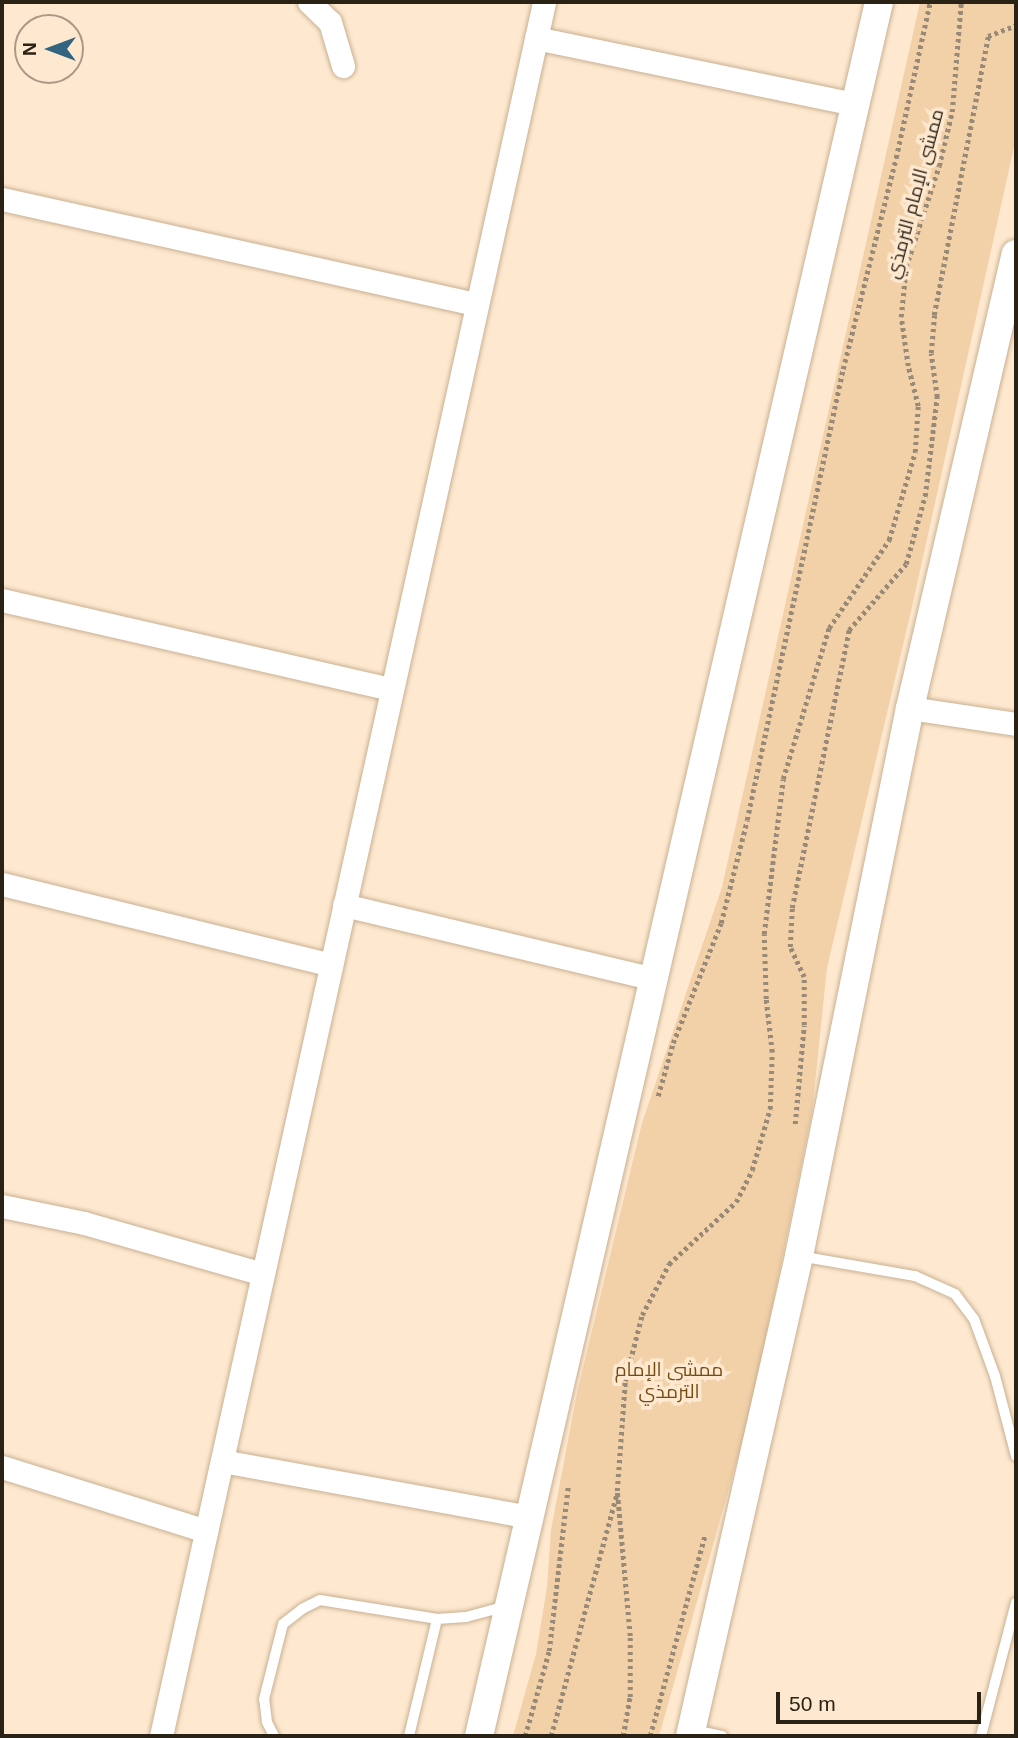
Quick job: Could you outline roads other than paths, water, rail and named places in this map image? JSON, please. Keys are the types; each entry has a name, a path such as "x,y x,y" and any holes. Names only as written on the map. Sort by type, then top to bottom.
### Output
{"street":[{"path":"310,2 330,22 343,66"},
{"path":"161,1736 544,2"},
{"path":"479,1736 879,2"},
{"path":"536,38 856,104"},
{"path":"2,199 477,304"},
{"path":"691,1733 799,1256 909,708 1016,254"},
{"path":"2,600 392,689"},
{"path":"909,708 1016,723"},
{"path":"2,884 331,965"},
{"path":"344,905 654,979"},
{"path":"2,1206 85,1223 263,1274"},
{"path":"222,1461 530,1517"},
{"path":"2,1467 206,1531"}],"lane":[{"path":"799,1256 915,1276 955,1294 974,1319 995,1376 1016,1456"},
{"path":"274,1736 267,1722 264,1699 283,1623 302,1609 320,1600 437,1619 467,1617 510,1605"},
{"path":"981,1736 1016,1604"},
{"path":"409,1736 437,1619"},
{"path":"691,1733 722,1736"}],"park label":[{"name":"ممشى الإمام الترمذي","path":"669,1381"}]}
